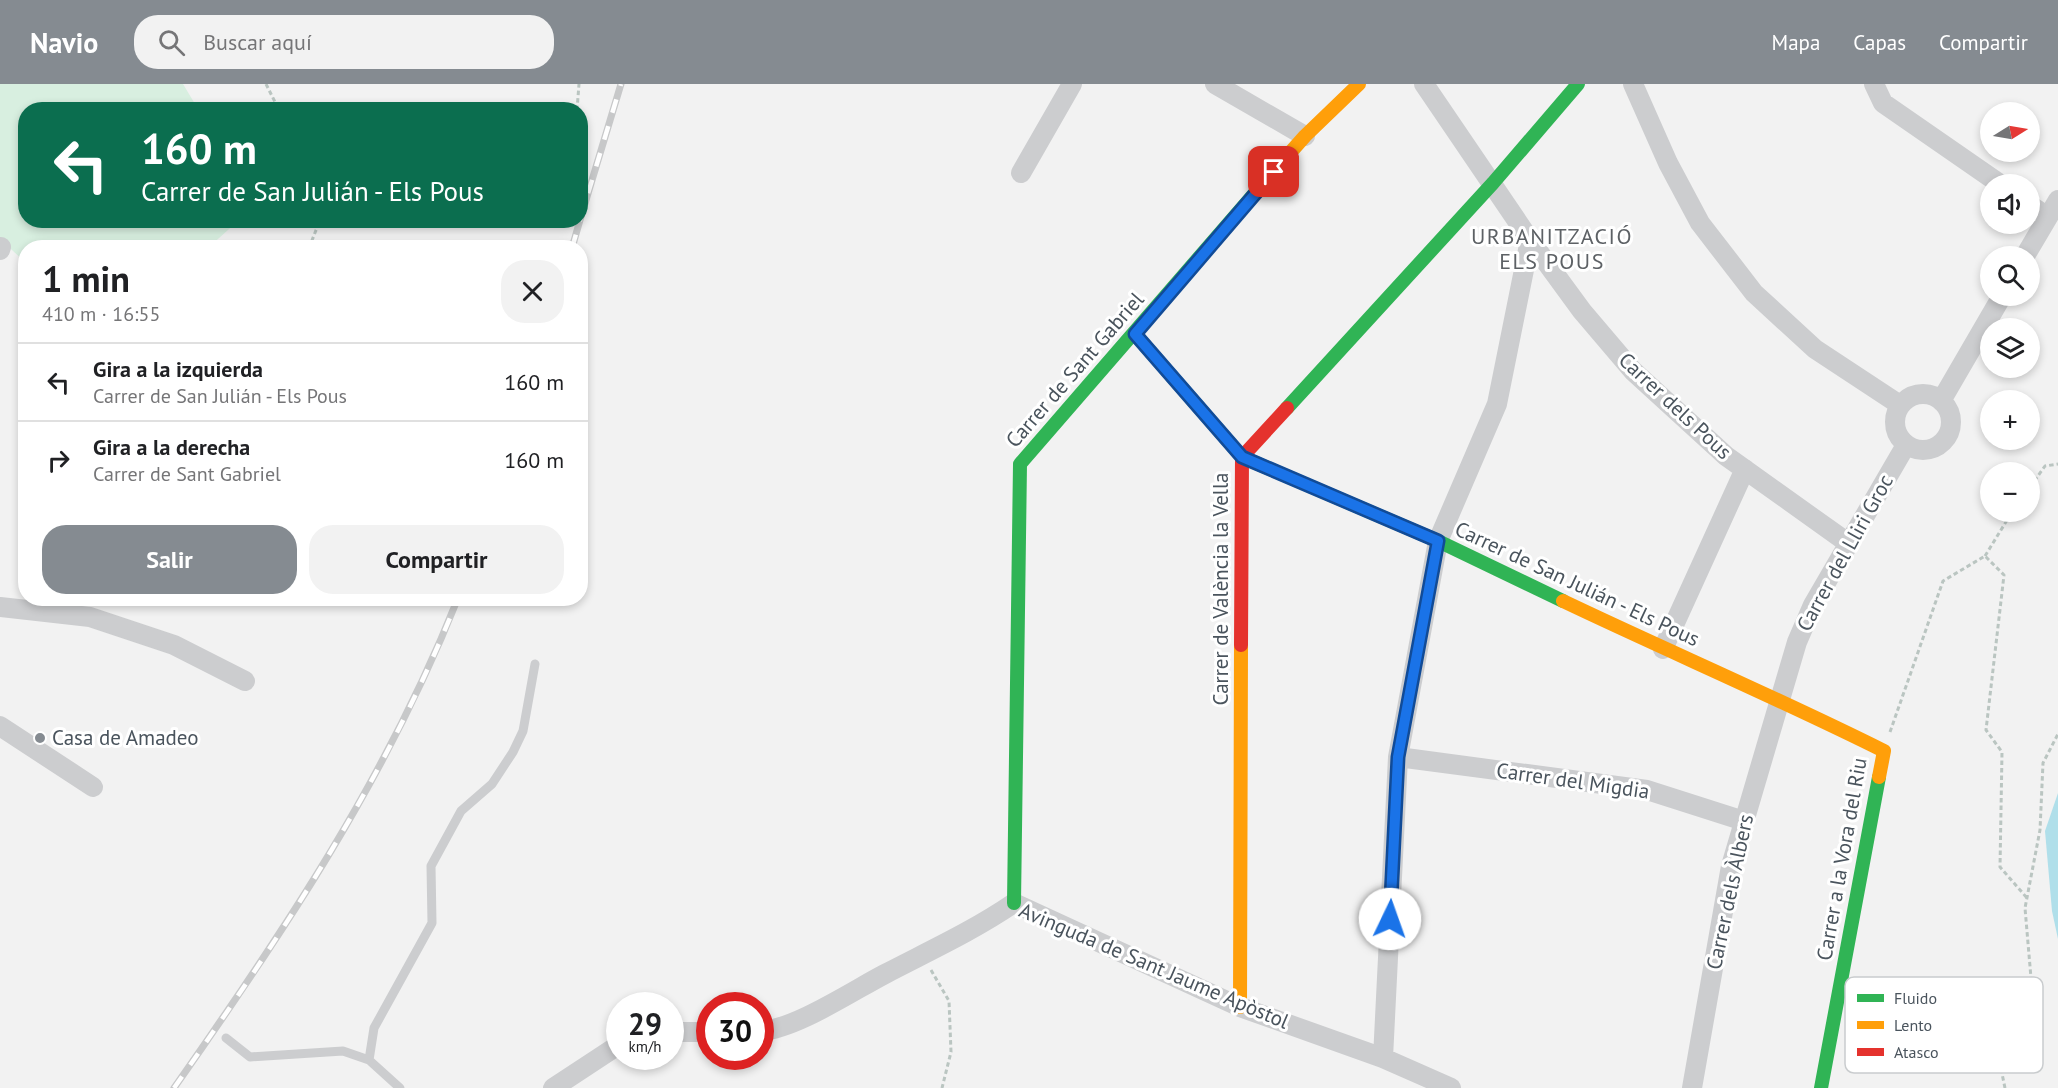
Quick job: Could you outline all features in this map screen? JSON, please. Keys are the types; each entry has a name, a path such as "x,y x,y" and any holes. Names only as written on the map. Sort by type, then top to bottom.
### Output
{"street":[{"path":"1022,173 1072,84"},
{"path":"1215,84 1305,136"},
{"name":"Carrer de Sant Gabriel","path":"1014,903 1020,464 1305,136 1359,84"},
{"name":"Carrer dels Pous","path":"1424,84 1530,240 1582,311 1633,371 1726,456 1848,543"},
{"name":"Carrer de València la Vella","path":"1240,1006 1242,457 1493,183 1578,84"},
{"path":"1633,84 1668,163 1700,222 1754,293 1815,350 1900,405"},
{"path":"1874,84 1883,103 1986,174"},
{"path":"2031,246 2053,209"},
{"path":"1383,1058 1398,757 1438,541 1497,404 1530,240"},
{"path":"1941,401 1996,306"},
{"name":"Carrer de San Julián - Els Pous","path":"1135,334 1242,457 1438,541 1663,649 1780,699"},
{"path":"1922,394 1941,401 1949,412 1951,422 1945,439 1931,449 1918,450 1906,445 1895,425 1900,405 1912,396 1922,394"},
{"name":"Carrer del Lliri Groc","path":"1780,699 1801,630 1848,543 1906,445"},
{"path":"1663,649 1745,469"},
{"path":"0,607 90,617 174,645 245,681"},
{"name":"Carrer a la Vora del Riu","path":"1780,699 1884,751 1821,1088"},
{"name":"Carrer dels Àlbers","path":"1692,1088 1731,866 1780,699"},
{"path":"0,726 93,787"},
{"name":"Carrer del Migdia","path":"1398,757 1647,790 1744,821"},
{"name":"Avinguda de Sant Jaume Apòstol","path":"774,1028 805,1017 923,956 994,917 1014,903 1240,1006 1383,1058 1451,1088"},
{"path":"553,1088 606,1053"}],"lane":[{"path":"369,1060 374,1028 432,923 431,866 461,811 492,784 513,752 523,731 535,664"},
{"path":"226,1038 250,1057 344,1051 369,1060 400,1088"}],"path":[{"path":"266,84 275,102"},
{"path":"578,102 579,84"},
{"path":"2040,473 2045,466 2058,464"},
{"path":"1884,751 1902,693 1943,581 1985,556 2006,522"},
{"path":"1985,556 2004,575 1986,730 2002,752 2000,867 2027,898"},
{"path":"2031,977 2025,908 2040,830 2043,763 2058,734"},
{"path":"923,956 949,1001 951,1052 942,1088"},
{"path":"2002,1073 2005,1088"}],"green space":[{"path":"0,84 183,84 194,102 18,102 18,228 230,228 217,240 18,240 18,256 0,239"}],"water":[{"path":"2058,793 2058,939 2052,911 2045,831"}],"railway":[{"path":"588,193 621,84"},
{"path":"574,240 578,228"},
{"path":"174,1088 255,970 331,852 399,729 430,665 455,606"}],"traffic: fast":[{"path":"1287,408 1493,183 1578,84"},
{"path":"1014,903 1020,464 1281,163"},
{"path":"1135,334 1242,457 1438,541 1563,601"},
{"path":"1821,1088 1879,777"}],"traffic: slow":[{"path":"1281,163 1305,136 1359,84"},
{"path":"1563,601 1884,751 1879,777"},
{"path":"1240,1007 1241,645"}],"traffic: jam":[{"path":"1241,645 1242,457 1287,408"}],"place":[{"name":"Casa de Amadeo","path":"40,738"}],"district":[{"name":"URBANITZACIÓ ELS POUS","path":"1552,248"}],"route":[{"path":"1274,172 1135,334 1242,457 1438,541 1398,757 1390,919"}]}
